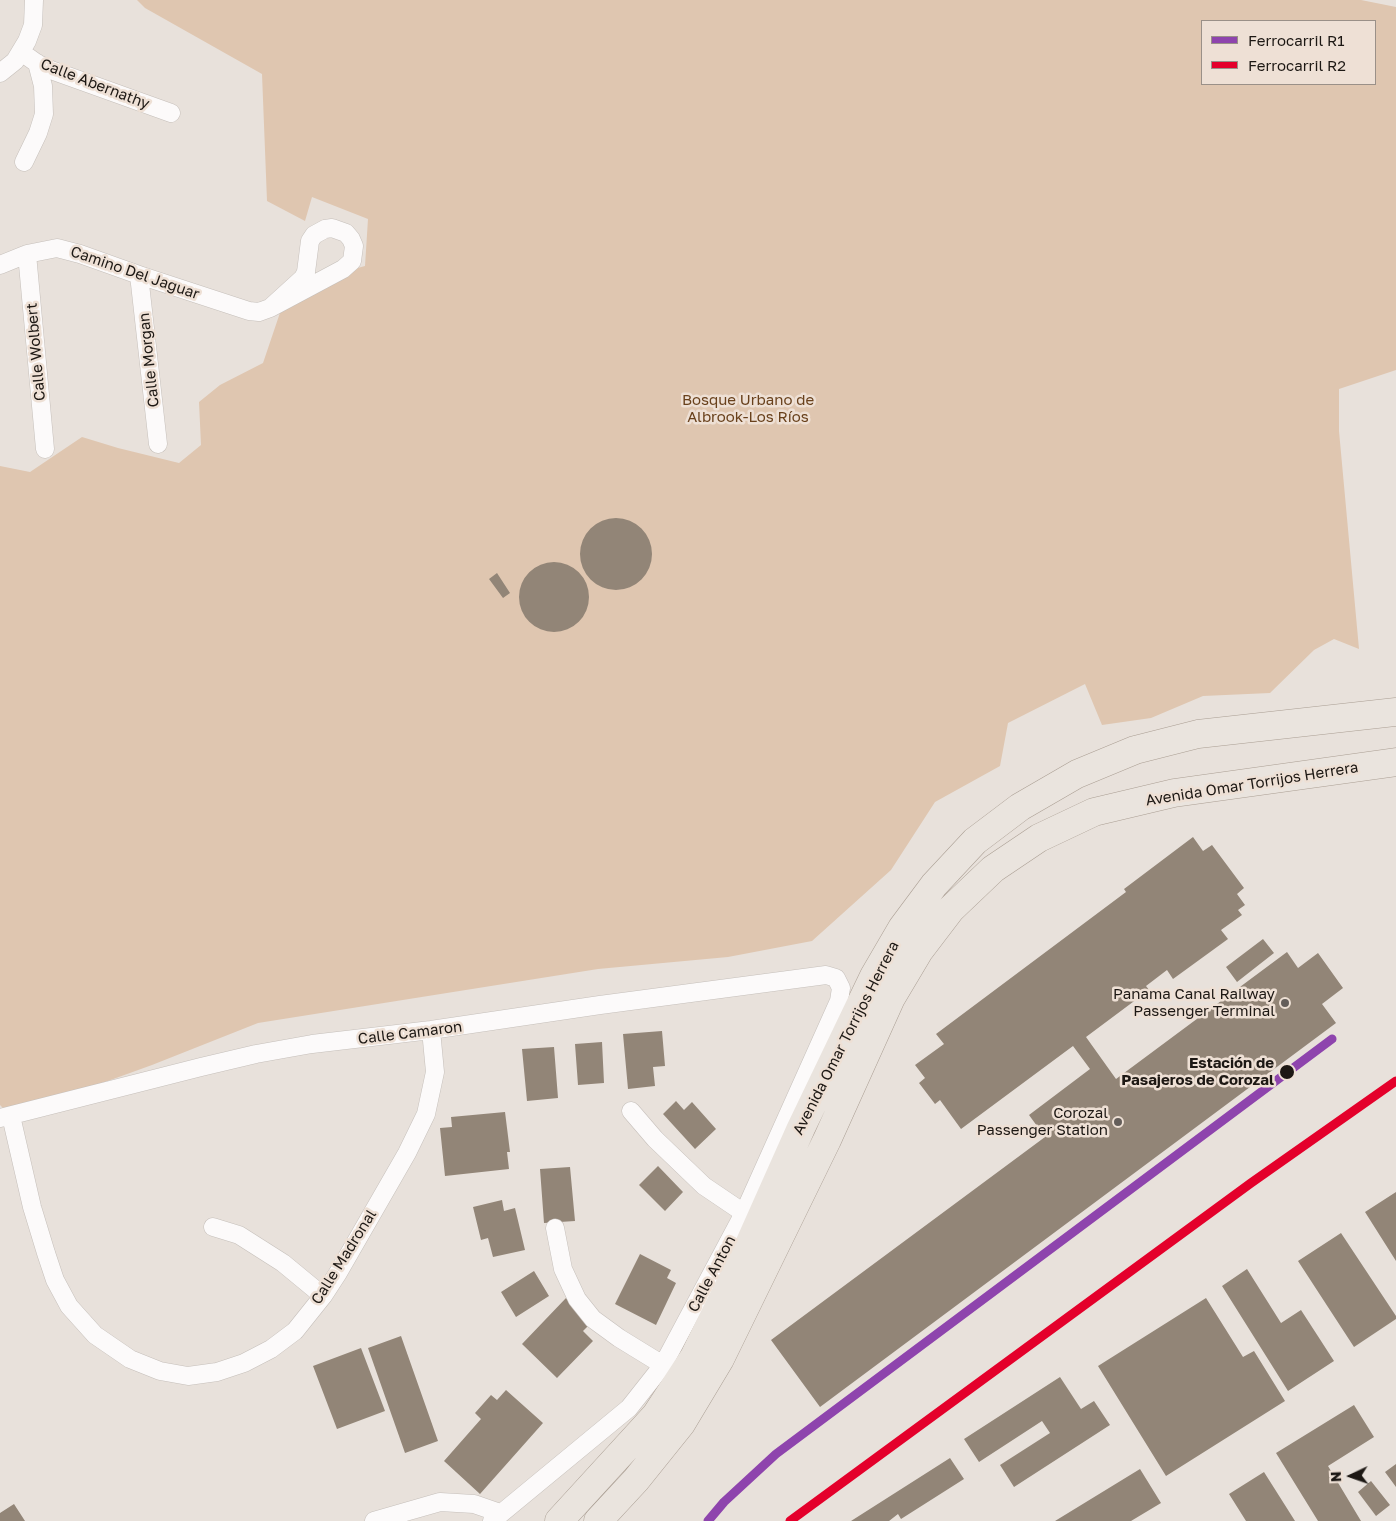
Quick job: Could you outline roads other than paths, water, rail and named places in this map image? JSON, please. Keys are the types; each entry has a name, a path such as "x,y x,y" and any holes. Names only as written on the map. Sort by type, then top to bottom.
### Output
{"main road":[{"name":"Avenida Omar Torrijos Herrera","path":"559,1521 656,1415 694,1357 744,1256 800,1128 874,976 902,928 934,885 976,841 1020,807 1077,774 1135,750 1198,734 1396,712"},
{"name":"Avenida Omar Torrijos Herrera","path":"598,1521 636,1480 681,1424 720,1359 827,1140 891,998 919,951 951,909 993,868 1039,838 1094,812 1174,793 1396,762"}],"street":[{"path":"0,73 15,61 27,42 33,25 34,0"},
{"name":"Calle Abernathy","path":"21,52 37,63 171,113"},
{"path":"24,162 38,133 44,114 42,86 37,63"},
{"name":"Camino Del Jaguar","path":"0,265 27,254 57,248 249,311 259,312 270,308 349,265 354,254 354,246 346,233 332,228 325,228 314,235 310,241 306,272 270,308"},
{"name":"Calle Wolbert","path":"27,254 45,449"},
{"name":"Calle Morgan","path":"139,275 158,444"},
{"name":"Calle Camaron","path":"6,1117 256,1054 312,1044 431,1030 826,975"},
{"name":"Calle Anton","path":"496,1517 628,1408 643,1392 663,1365 744,1213 839,1001 840,988 836,978 826,975"},
{"name":"Calle Madronal","path":"6,1117 54,1280 69,1306 95,1335 130,1359 160,1370 188,1376 217,1372 244,1363 272,1349 295,1331 323,1296 338,1273 407,1153 426,1114 435,1072 431,1030"},
{"path":"631,1111 655,1139 704,1186 744,1213"},
{"path":"214,1227 239,1235 283,1263 323,1296"},
{"path":"555,1228 563,1269 577,1299 593,1319 619,1338 663,1365"},
{"path":"374,1521 440,1502 474,1504 496,1517"}],"railway":[{"path":"790,1521 1251,1183 1396,1081"}],"rail line":[{"name":"R1","path":"708,1521 724,1502 776,1454 1332,1039"},
{"name":"R2","path":"790,1521 1251,1183 1396,1081"}],"place":[{"name":"Panama Canal Railway Passenger Terminal","path":"1285,1003"},
{"name":"Estación de Pasajeros de Corozal","path":"1287,1072"},
{"name":"Corozal Passenger Station","path":"1118,1122"}],"park label":[{"name":"Bosque Urbano de Albrook-Los Ríos","path":"748,408"}]}
